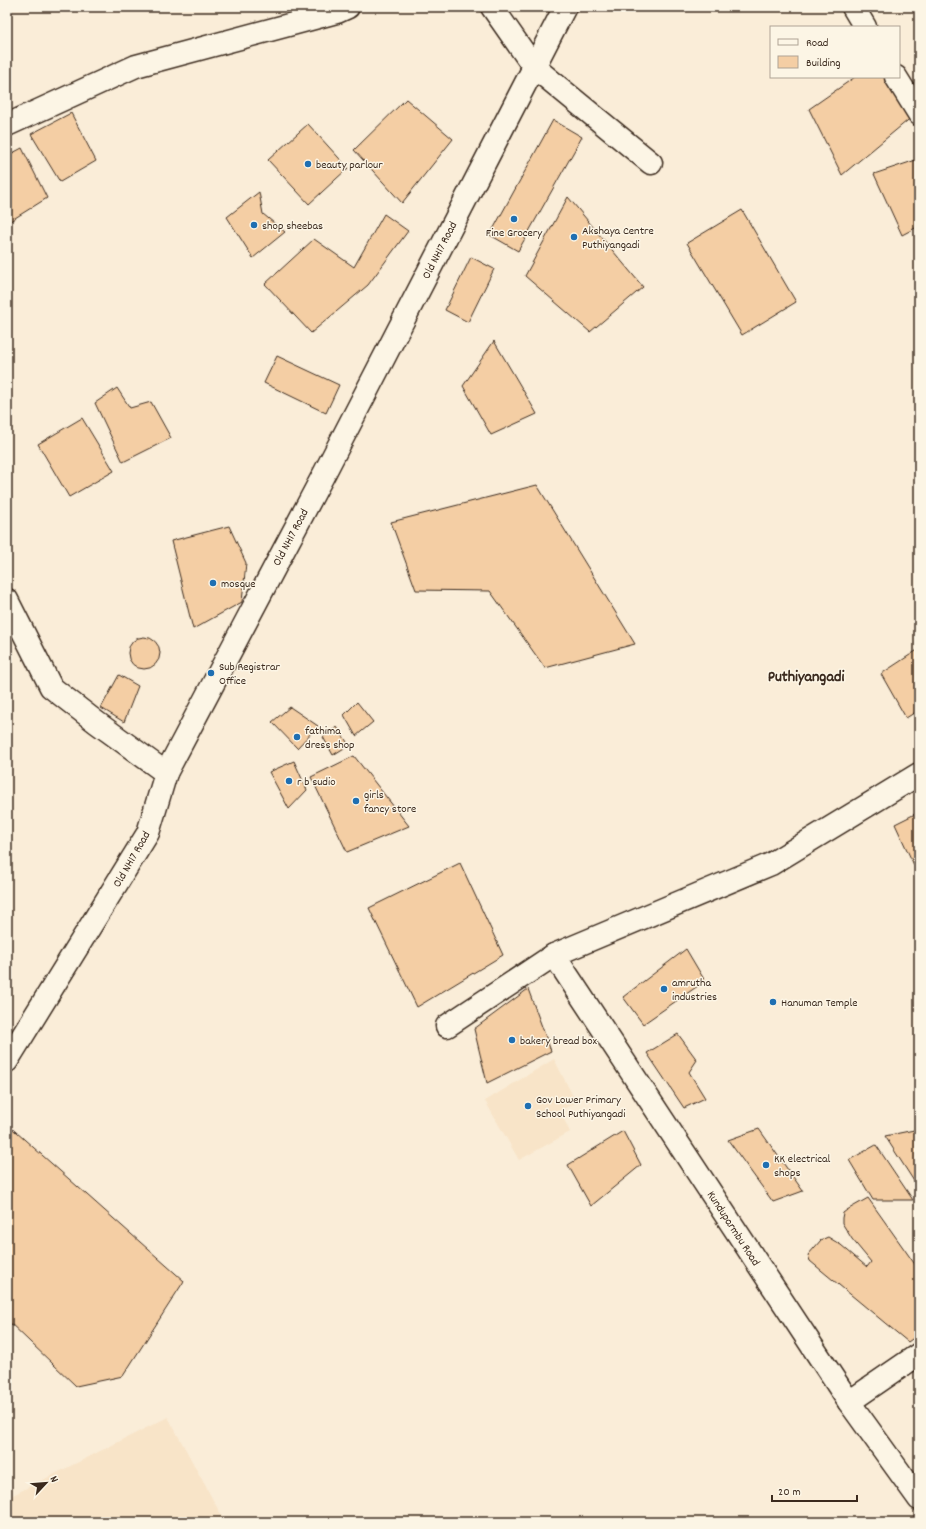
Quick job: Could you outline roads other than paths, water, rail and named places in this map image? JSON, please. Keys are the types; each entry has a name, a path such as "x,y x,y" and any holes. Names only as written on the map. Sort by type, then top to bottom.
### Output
{"main road":[{"path":"7,125 136,66 337,12 348,7"},
{"path":"492,7 534,66 651,163"},
{"name":"Old NH17 Road","path":"7,1061 148,834 166,773 325,472 564,7"},
{"path":"853,7 864,26"},
{"path":"897,78 919,114"},
{"path":"7,600 51,687 166,773"},
{"path":"447,1026 554,955 772,864 919,774"},
{"name":"Kunduparmbu Road","path":"554,955 849,1402 919,1499"},
{"path":"849,1402 919,1354"}],"place":[{"name":"beauty parlour","path":"308,164"},
{"name":"Fine Grocery","path":"514,219"},
{"name":"shop sheebas","path":"254,225"},
{"name":"Akshaya Centre Puthiyangadi","path":"574,237"},
{"name":"mosque","path":"213,583"},
{"name":"Sub Registrar Office","path":"211,673"},
{"name":"fathima dress shop","path":"297,737"},
{"name":"r b sudio","path":"289,781"},
{"name":"girls fancy store","path":"356,801"},
{"name":"amrutha industries","path":"664,989"},
{"name":"Hanuman Temple","path":"773,1002"},
{"name":"bakery bread box","path":"512,1040"},
{"name":"Gov Lower Primary School Puthiyangadi","path":"528,1106"},
{"name":"KK electrical shops","path":"766,1165"}],"district":[{"name":"Puthiyangadi","path":"806,675"}]}
